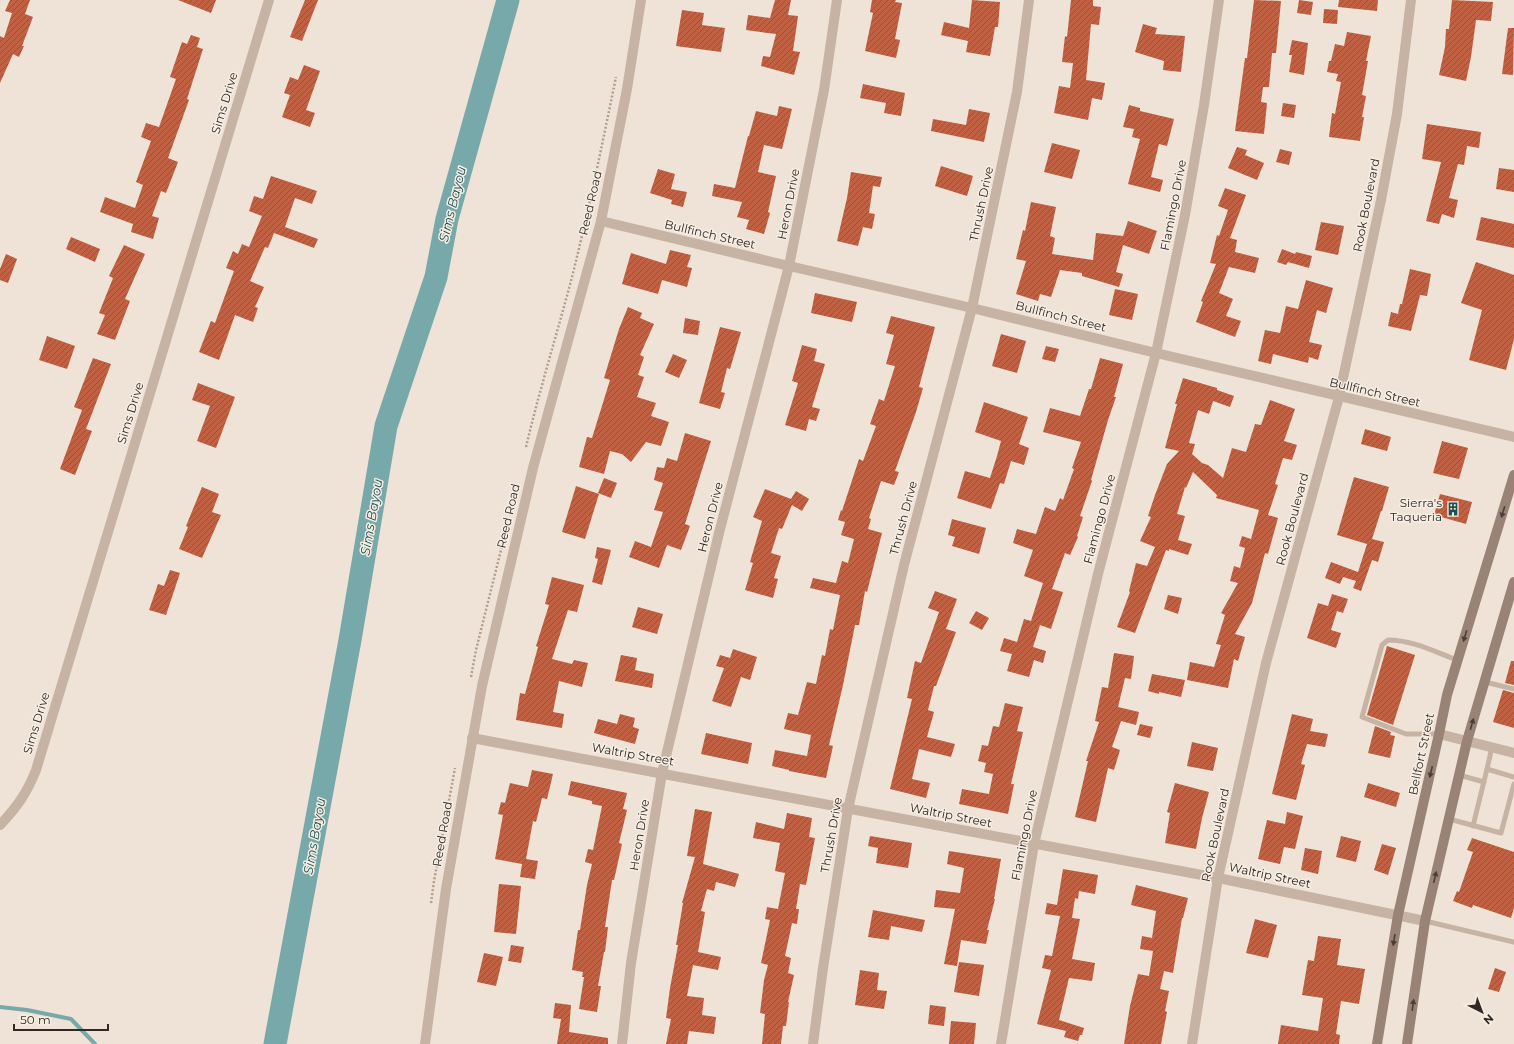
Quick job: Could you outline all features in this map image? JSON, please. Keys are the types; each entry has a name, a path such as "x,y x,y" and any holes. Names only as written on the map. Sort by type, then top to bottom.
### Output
{"main road":[{"name":"Bellfort Street","path":"1377,1044 1398,915 1439,734 1446,695 1514,474"},
{"path":"1407,1044 1425,921 1459,775 1514,583"}],"street":[{"name":"Sims Drive","path":"0,825 19,803 29,788 36,770 269,0"},
{"name":"Reed Road","path":"425,1044 446,889 482,686 532,468 601,221 627,89 641,0"},
{"name":"Heron Drive","path":"622,1044 631,963 662,773 723,519 789,266 824,90 837,0"},
{"name":"Thrush Drive","path":"813,1044 823,968 848,809 904,564 972,308 1017,92 1028,0"},
{"name":"Flamingo Drive","path":"1002,1044 1034,844 1098,574 1156,353 1185,215 1204,105 1219,0"},
{"name":"Rook Boulevard","path":"1192,1044 1218,878 1266,663 1339,397 1381,200 1397,114 1411,0"},
{"name":"Bullfinch Street","path":"601,221 972,308 1339,397 1514,437"},
{"path":"1439,734 1514,753"},
{"name":"Waltrip Street","path":"472,738 1218,878 1425,921"}],"lane":[{"path":"1439,734 1406,734 1362,717 1382,645 1388,640 1397,640 1426,648 1457,660"},
{"path":"1485,682 1514,690"},
{"path":"1473,826 1492,747"},
{"path":"1487,769 1514,777"},
{"path":"1459,775 1484,782"},
{"path":"1449,819 1501,833 1514,784"},
{"path":"1425,921 1514,942"}],"building":[{"path":"10,0 30,0 25,14 33,17 19,57 13,54 0,83 0,36 4,38 12,13 5,11"},
{"path":"178,0 216,0 211,13"},
{"path":"305,0 318,0 302,41 290,37"},
{"path":"775,0 791,0 788,15 798,16 793,51 800,52 794,75 761,66 763,56 770,57 776,34 746,30 748,15 770,18"},
{"path":"872,0 896,0 895,2 902,3 895,39 900,40 896,58 865,51 873,13 870,12"},
{"path":"972,0 1000,2 998,27 995,27 990,56 966,52 968,41 941,35 944,22 969,28"},
{"path":"1071,0 1093,0 1093,6 1101,7 1099,25 1091,24 1086,80 1105,83 1102,100 1092,98 1088,120 1054,113 1059,86 1070,88 1073,63 1062,62 1065,36 1067,37"},
{"path":"1254,0 1281,1 1276,53 1272,53 1269,87 1263,87 1261,102 1267,103 1264,134 1235,131 1245,58 1247,58"},
{"path":"1299,0 1313,2 1311,15 1297,13"},
{"path":"1339,0 1378,0 1377,11 1338,7"},
{"path":"1452,0 1493,2 1491,21 1476,20 1466,81 1439,75 1445,47 1446,29 1449,29"},
{"path":"1324,9 1338,10 1337,24 1323,23"},
{"path":"682,10 704,13 702,25 725,28 721,52 676,46"},
{"path":"1143,24 1157,28 1155,34 1185,36 1181,72 1163,70 1164,61 1135,52"},
{"path":"1508,28 1514,28 1513,75 1502,74"},
{"path":"1347,32 1371,36 1362,95 1366,96 1360,141 1329,137 1332,113 1335,114 1341,82 1336,81 1338,74 1327,72 1335,44 1344,46"},
{"path":"191,35 200,38 197,47 203,49 187,99 189,100 168,158 178,162 166,193 161,191 152,216 159,218 153,239 131,232 133,224 100,212 105,197 135,208 143,185 136,182 151,141 141,137 146,123 159,127 176,79 170,77 182,42 187,44"},
{"path":"1292,40 1308,43 1304,75 1289,72 1292,55 1289,55"},
{"path":"304,65 320,71 306,110 315,113 310,127 282,117 290,95 284,93 290,77 298,80"},
{"path":"863,84 905,93 901,116 884,113 886,103 860,98"},
{"path":"1283,103 1296,105 1294,118 1281,116"},
{"path":"1129,105 1140,108 1140,111 1174,119 1167,146 1159,144 1151,177 1163,180 1160,192 1128,184 1140,139 1132,137 1134,129 1123,127"},
{"path":"779,106 792,109 782,149 764,145 758,172 776,176 768,212 770,213 764,234 746,229 749,220 737,217 742,202 712,196 714,184 735,188 756,111 777,116"},
{"path":"969,109 990,113 984,142 931,131 933,119 966,125"},
{"path":"1427,124 1481,132 1479,148 1467,146 1464,165 1458,164 1449,198 1458,200 1454,218 1442,214 1439,224 1426,221 1441,162 1422,159"},
{"path":"1052,143 1080,150 1072,179 1044,172"},
{"path":"1237,147 1247,150 1245,155 1264,163 1257,180 1228,168"},
{"path":"1280,149 1292,152 1289,165 1276,162"},
{"path":"941,166 973,176 967,196 935,186"},
{"path":"1499,168 1514,170 1514,192 1496,189"},
{"path":"658,169 675,174 671,189 687,192 683,207 671,204 672,200 650,193"},
{"path":"851,172 882,177 880,187 873,186 869,213 875,214 872,229 863,227 858,246 837,241 847,198"},
{"path":"271,176 317,191 312,204 295,198 285,227 318,239 314,248 274,233 268,248 265,247 250,281 264,287 255,307 258,308 253,322 235,315 219,360 199,352 211,321 215,323 234,271 226,268 233,251 238,254 242,244 249,247 262,216 249,211 254,196 263,199"},
{"path":"1225,188 1246,195 1230,238 1237,240 1235,252 1259,258 1255,273 1229,267 1219,293 1233,299 1226,316 1241,321 1235,337 1196,322 1203,302 1201,301 1216,264 1210,263 1217,235 1219,236 1228,210 1218,206"},
{"path":"1031,202 1056,207 1050,236 1055,238 1052,254 1093,260 1096,233 1123,236 1128,221 1157,231 1149,254 1123,245 1116,272 1123,274 1119,287 1082,276 1082,273 1060,270 1051,297 1040,294 1038,301 1016,294 1026,261 1016,259 1023,230 1025,231"},
{"path":"1481,217 1514,224 1514,248 1476,240"},
{"path":"1321,222 1344,226 1338,255 1315,250"},
{"path":"71,237 100,249 95,262 66,249"},
{"path":"124,245 145,254 125,299 130,301 115,340 97,334 105,315 99,313 113,278 109,276"},
{"path":"1282,249 1295,254 1296,252 1312,256 1309,268 1288,262 1286,265 1277,262"},
{"path":"670,250 691,255 687,267 692,268 687,287 662,280 658,294 622,284 631,253 666,264"},
{"path":"6,254 17,259 8,283 0,280 0,269"},
{"path":"1476,262 1514,275 1514,339 1506,370 1469,360 1482,310 1461,303"},
{"path":"1410,269 1431,274 1427,296 1420,295 1411,331 1388,326 1391,312 1398,314 1400,304 1402,304"},
{"path":"1306,280 1333,288 1326,313 1317,310 1309,342 1322,345 1318,360 1309,357 1308,363 1273,354 1271,364 1258,361 1265,330 1280,333 1286,306 1298,309"},
{"path":"1115,289 1138,294 1132,320 1109,315"},
{"path":"815,293 857,302 852,322 811,313"},
{"path":"628,307 642,313 640,318 654,324 640,355 644,357 638,375 644,377 637,397 656,403 651,416 669,422 661,446 646,442 631,462 622,454 610,451 604,474 579,467 587,437 592,438 610,380 604,378 619,329"},
{"path":"891,316 935,327 919,387 923,388 895,471 899,472 894,485 881,481 869,518 871,519 868,529 882,533 867,592 865,591 859,625 855,625 829,745 833,746 826,778 772,766 775,750 807,756 811,735 784,729 788,713 798,715 807,682 816,684 822,655 825,656 830,629 833,630 840,595 810,588 813,578 836,583 842,561 848,563 854,539 841,535 845,522 838,520 859,459 863,461 876,426 870,424 879,399 884,401 895,366 886,364 894,335 886,333"},
{"path":"685,318 700,321 698,335 683,333"},
{"path":"720,327 741,332 730,369 727,368 721,392 725,393 720,409 699,403"},
{"path":"1001,334 1026,341 1017,373 992,366"},
{"path":"47,336 75,346 67,369 39,360"},
{"path":"802,345 817,349 814,361 825,364 812,407 820,409 816,421 809,419 806,431 785,425 798,383 792,381"},
{"path":"1046,346 1059,349 1055,362 1042,359"},
{"path":"673,354 687,360 679,378 665,372"},
{"path":"93,358 111,364 86,429 92,431 75,475 60,469 82,410 74,407"},
{"path":"1100,358 1123,364 1114,397 1116,397 1108,420 1091,480 1092,481 1080,516 1083,517 1077,536 1078,537 1070,555 1065,553 1052,589 1063,592 1051,629 1040,625 1033,647 1046,651 1043,663 1034,660 1029,677 1007,671 1012,654 1000,651 1004,638 1017,642 1024,619 1031,621 1043,583 1024,576 1033,550 1013,543 1017,529 1036,534 1045,507 1055,511 1060,498 1063,500 1074,469 1072,468 1081,442 1043,432 1050,408 1080,416 1089,389 1091,389"},
{"path":"1183,378 1217,388 1217,390 1234,396 1230,407 1213,401 1209,414 1198,410 1189,443 1195,444 1192,454 1223,478 1232,448 1246,452 1255,424 1261,425 1270,400 1295,409 1284,441 1297,445 1292,460 1283,458 1275,484 1278,485 1268,515 1278,518 1268,554 1265,553 1252,603 1235,634 1245,637 1238,661 1234,659 1228,688 1187,680 1190,662 1214,667 1221,645 1216,644 1225,615 1221,613 1238,583 1230,581 1234,566 1240,568 1245,548 1239,546 1242,536 1251,539 1259,510 1216,498 1217,495 1193,472 1186,488 1185,487 1177,514 1185,516 1178,540 1192,544 1188,555 1169,549 1169,551 1166,550 1135,633 1117,627 1130,592 1136,563 1147,566 1155,547 1140,541 1151,517 1148,516 1167,464 1179,451 1165,448 1177,404 1175,404"},
{"path":"198,383 235,397 216,448 197,441 210,406 192,400"},
{"path":"984,402 1028,417 1019,444 1029,448 1024,465 1011,461 1004,484 1000,483 991,509 957,498 965,471 990,478 997,456 1001,441 975,432"},
{"path":"1365,429 1391,437 1387,451 1361,444"},
{"path":"685,433 711,441 685,524 690,526 681,550 667,545 659,568 629,557 635,541 651,547 663,512 654,510 663,483 654,480 657,467 664,468 667,458 677,461"},
{"path":"1442,441 1468,448 1459,479 1433,473"},
{"path":"1354,477 1389,487 1372,539 1384,542 1378,562 1372,560 1361,591 1353,588 1356,581 1343,577 1340,584 1325,578 1331,562 1358,572 1367,544 1337,535"},
{"path":"604,478 617,483 611,498 598,493"},
{"path":"576,486 599,494 585,539 562,532"},
{"path":"202,487 219,494 212,512 221,515 202,558 179,549 188,527 186,526"},
{"path":"765,489 791,499 796,491 809,499 802,511 792,505 782,529 779,528 771,553 781,556 774,578 778,579 773,598 745,590 753,563 750,562 762,521 753,517"},
{"name":"Sierra's Taqueria","path":"1440,494 1472,502 1466,524 1434,515"},
{"path":"952,519 986,528 979,554 952,546 955,537 948,535"},
{"path":"597,547 611,550 602,585 592,582 598,559 595,558"},
{"path":"170,570 180,573 166,615 149,610 158,584 164,586"},
{"path":"552,577 584,585 577,612 568,610 552,659 572,664 574,660 588,663 582,687 559,681 553,712 564,714 562,728 516,720 520,693 525,694 538,647 536,646 549,605 545,604"},
{"path":"935,591 957,599 946,629 956,632 936,686 934,686 928,710 934,712 927,737 955,744 951,757 919,749 912,779 930,783 926,798 890,789 912,699 907,698 915,661 921,663 939,612 928,608"},
{"path":"1332,594 1348,599 1343,613 1337,611 1331,630 1341,633 1336,648 1307,638 1318,603 1328,606"},
{"path":"1168,595 1182,598 1178,614 1164,609"},
{"path":"638,607 663,614 657,634 632,627"},
{"path":"976,611 989,618 982,630 969,623"},
{"path":"1387,646 1415,655 1393,725 1367,715"},
{"path":"733,649 757,657 750,680 741,677 731,707 712,701 724,668 716,666 720,655 730,658"},
{"path":"1114,653 1134,656 1131,679 1125,678 1118,707 1139,712 1136,725 1121,721 1112,747 1120,750 1114,770 1108,768 1096,822 1075,817 1088,761 1086,761 1099,722 1095,721 1102,687 1108,688"},
{"path":"621,655 637,658 635,670 654,674 652,688 615,681"},
{"path":"1511,661 1514,661 1514,685 1505,683"},
{"path":"1152,674 1185,680 1181,697 1148,691"},
{"path":"1503,690 1514,693 1514,728 1493,722"},
{"path":"1005,703 1023,707 1017,731 1023,732 1011,784 1014,784 1008,814 959,804 962,789 989,794 993,774 984,772 986,763 978,761 982,745 988,746 993,726 999,727"},
{"path":"620,714 635,718 633,727 639,729 635,744 594,733 598,719 617,724"},
{"path":"1292,714 1313,719 1310,731 1328,734 1325,747 1307,744 1301,764 1305,765 1296,800 1272,794"},
{"path":"1140,724 1153,727 1150,738 1137,735"},
{"path":"1375,726 1391,732 1390,735 1395,736 1390,758 1368,753"},
{"path":"706,733 752,743 748,764 701,754"},
{"path":"1192,742 1218,748 1213,771 1187,766"},
{"path":"532,770 553,774 547,799 542,798 536,822 533,821 526,859 538,861 535,879 520,877 522,864 495,859 503,815 498,814 501,802 505,803 510,783 528,787"},
{"path":"571,781 627,793 623,809 627,810 619,843 622,844 614,880 612,880 605,927 608,927 605,952 598,986 601,986 597,1012 579,1009 584,977 582,977 583,972 572,970 578,930 580,930 592,864 585,862 588,849 593,850 602,806 592,804 592,801 568,795"},
{"path":"1175,783 1209,792 1196,849 1165,843 1170,813 1167,812"},
{"path":"1368,783 1400,793 1396,807 1364,797"},
{"path":"695,809 712,812 703,864 739,874 735,887 716,882 714,891 707,889 701,911 705,912 698,952 721,957 718,970 693,965 687,996 704,998 702,1015 716,1017 714,1034 689,1031 687,1044 666,1044 671,1019 666,1018 678,945 676,945 682,903 695,857 687,856"},
{"path":"1287,812 1303,816 1295,849 1284,847 1280,864 1258,859 1267,820 1285,824"},
{"path":"787,813 812,818 809,837 815,838 806,885 800,884 796,909 799,909 797,924 792,923 785,956 791,958 788,973 794,975 788,1002 786,1026 783,1026 781,1044 762,1044 765,1014 760,1013 764,980 768,965 761,963 770,920 765,919 767,907 778,909 785,873 775,871 780,843 753,838 756,822 784,829"},
{"path":"870,836 912,843 908,868 876,863 878,848 868,846"},
{"path":"1341,836 1361,841 1356,862 1336,857"},
{"path":"1472,838 1514,852 1514,908 1511,918 1473,905 1472,908 1453,901 1457,891 1459,892 1473,852 1467,850"},
{"path":"1382,844 1396,848 1388,875 1374,870"},
{"path":"1305,848 1322,851 1318,874 1301,870"},
{"path":"949,851 1001,859 995,899 987,930 989,930 986,944 961,940 957,966 944,964 955,909 934,907 936,890 960,893 964,868 947,864"},
{"path":"1063,869 1098,875 1095,894 1079,891 1078,899 1075,898 1072,918 1080,919 1072,959 1095,963 1092,981 1069,978 1059,1020 1084,1028 1078,1041 1064,1037 1066,1031 1037,1024 1051,970 1042,968 1045,955 1052,956 1060,916 1045,914 1047,903 1057,905"},
{"path":"499,884 521,886 516,934 494,932"},
{"path":"1136,885 1188,898 1182,918 1173,973 1164,971 1160,989 1169,991 1161,1044 1124,1044 1130,1006 1138,974 1149,976 1153,951 1140,949 1142,936 1152,938 1156,911 1131,905"},
{"path":"873,910 925,920 922,932 891,926 889,940 868,937"},
{"path":"1255,919 1277,925 1268,958 1246,953"},
{"path":"1318,936 1341,939 1337,965 1365,969 1359,1004 1341,1001 1336,1034 1340,1035 1339,1044 1278,1044 1281,1025 1318,1031 1323,998 1302,995 1308,960 1314,961"},
{"path":"511,945 524,947 521,963 508,961"},
{"path":"484,953 503,957 496,986 477,982"},
{"path":"959,962 984,965 979,996 954,992"},
{"path":"1495,968 1506,972 1499,992 1488,989"},
{"path":"860,970 879,973 877,990 887,991 884,1009 855,1005"},
{"path":"555,1003 571,1005 569,1032 608,1038 608,1044 557,1044 561,1019 553,1018"},
{"path":"930,1005 946,1007 944,1026 928,1024"},
{"path":"951,1021 976,1023 974,1044 949,1044"}],"waterway":[{"name":"Sims Bayou","path":"275,1044 350,640 386,426 436,277 447,219 508,0"},
{"path":"0,1007 27,1010 71,1019 95,1044"}],"place":[{"name":"Sierra's Taqueria","path":"1453,509"}]}
